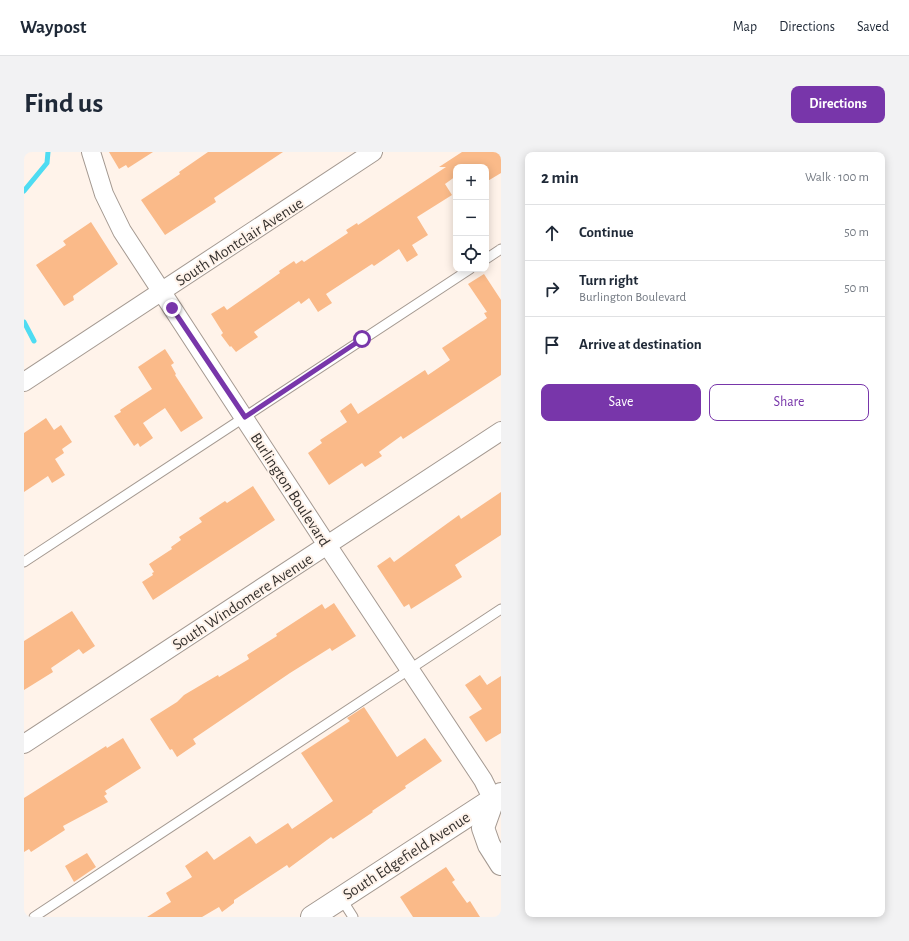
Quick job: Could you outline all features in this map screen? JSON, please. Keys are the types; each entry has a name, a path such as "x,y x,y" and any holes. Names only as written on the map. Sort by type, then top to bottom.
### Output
{"street":[{"name":"South Montclair Avenue","path":"24,382 373,152"},
{"name":"Burlington Boulevard","path":"94,153 104,194 122,231 409,669 483,780 498,799"},
{"name":"South Windomere Avenue","path":"24,744 501,431"},
{"path":"498,799 483,828 489,845 501,864"},
{"name":"South Edgefield Avenue","path":"312,917 498,799"}],"lane":[{"path":"489,257 501,249"},
{"path":"24,562 465,272"},
{"path":"34,917 501,609"},
{"path":"341,898 353,917"}],"building":[{"path":"109,152 153,152 128,168 126,165 119,169"},
{"path":"208,152 283,152 214,198 216,202 165,235 141,200 180,174 179,172"},
{"path":"462,152 501,152 501,173 489,180 489,164 453,164 453,178 445,184 452,195 417,217 428,235 412,245 418,255 407,262 399,249 374,266 372,264 326,294 332,303 318,312 309,298 301,304 299,301 254,332 258,337 236,352 231,346 230,347 221,335 223,333 211,314 224,306 227,310 280,273 279,271 294,261 296,264 302,260 304,262 348,233 346,230 357,223 358,225 446,167 439,167"},
{"path":"91,222 118,264 73,296 74,300 64,306 36,265 66,245 63,241"},
{"path":"484,274 501,300 501,375 403,439 401,436 379,452 382,456 365,467 362,463 329,485 308,453 322,443 320,440 347,422 340,411 351,403 358,414 425,370 428,375 450,360 442,348 487,318 484,313 487,312 468,284"},
{"path":"165,349 174,363 171,365 176,374 175,375 203,418 181,432 165,408 143,423 153,438 140,447 138,443 134,446 114,416 121,412 120,410 152,389 138,367"},
{"path":"46,418 54,430 61,425 72,442 62,449 64,453 55,459 65,475 52,483 48,476 24,492 24,433"},
{"path":"253,486 275,520 153,600 142,582 153,575 152,573 154,572 149,564 172,549 171,547 181,540 179,537 202,522 199,518 225,501 227,503"},
{"path":"501,492 501,535 455,565 462,577 411,609 409,604 404,607 377,566 390,557 394,562 459,515 461,519"},
{"path":"334,603 356,636 332,651 330,648 290,673 193,739 196,744 177,757 172,749 170,750 150,719 177,702 184,695 218,675 219,677 249,659 247,655 322,604 325,609"},
{"path":"72,611 95,646 83,654 79,649 51,668 53,672 24,690 24,641"},
{"path":"480,675 487,685 501,676 501,733 486,742 469,717 482,709 465,685"},
{"path":"364,707 397,757 425,738 442,761 405,786 406,788 372,811 373,812 333,839 331,837 289,868 287,865 234,900 234,903 222,912 219,907 202,917 147,917 171,902 166,893 192,877 185,866 207,851 214,860 250,836 256,844 288,823 292,829 333,801 301,753 350,721 347,718"},
{"path":"123,738 141,768 105,791 107,794 104,796 108,802 63,826 65,830 31,852 29,849 24,852 24,798 106,746 107,748"},
{"path":"87,853 96,867 74,882 65,866"},
{"path":"446,867 455,880 452,882 467,903 470,901 480,917 413,917 400,897"}],"waterway":[{"path":"24,191 47,163 48,152"},
{"path":"24,322 34,341"}],"route":[{"path":"172,308 245,417 362,339"}]}
